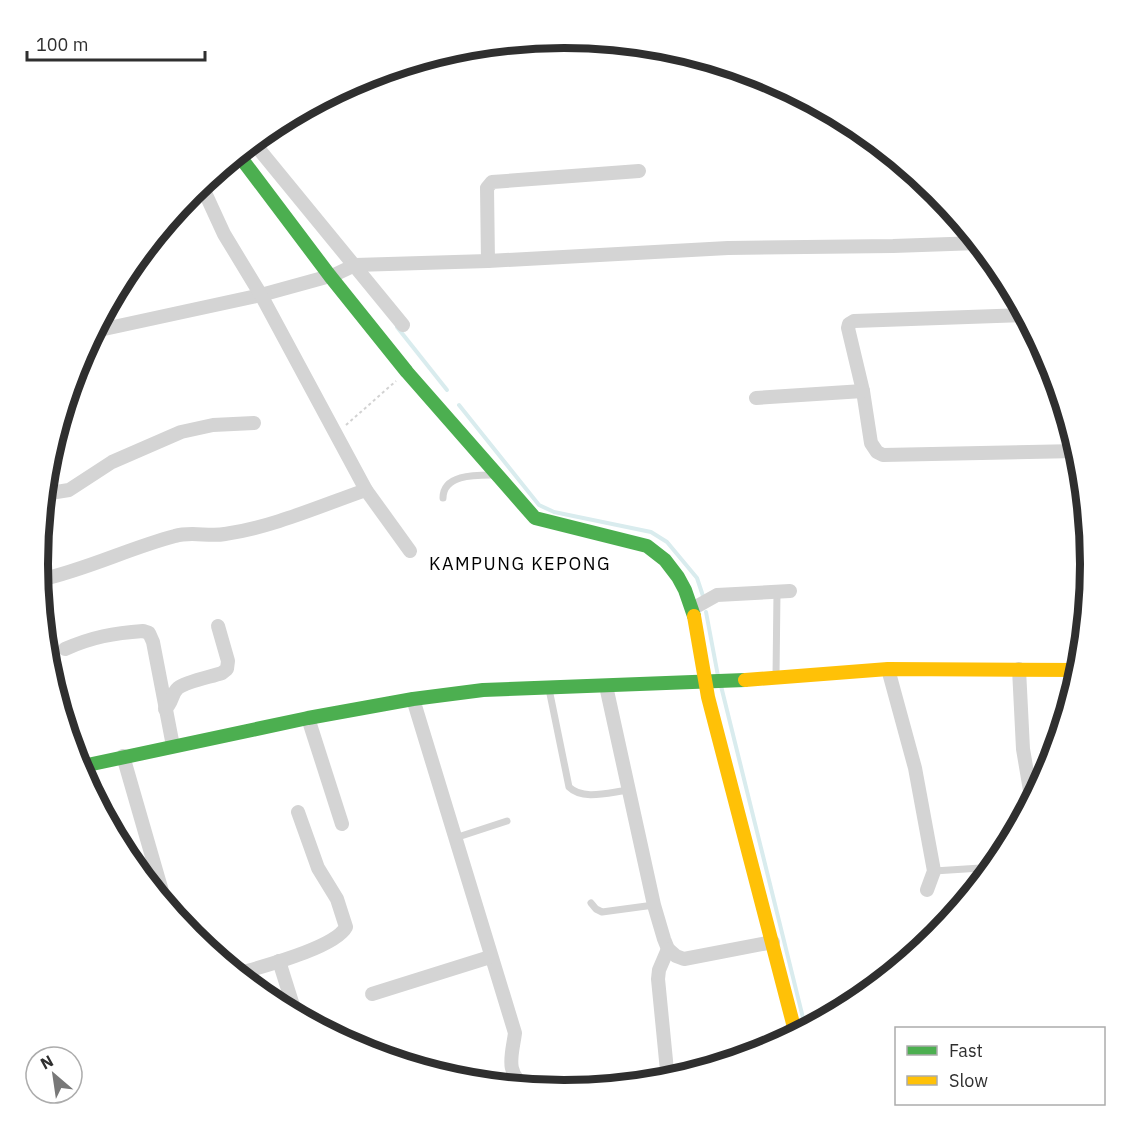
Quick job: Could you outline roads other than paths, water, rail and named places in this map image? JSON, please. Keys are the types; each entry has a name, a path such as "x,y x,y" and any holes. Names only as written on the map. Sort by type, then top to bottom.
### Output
{"street":[{"path":"259,149 403,325"},
{"path":"243,161 407,372 535,519 647,546 662,556 685,589 692,609 707,683 794,1027"},
{"path":"488,261 487,188 490,183 639,171"},
{"path":"205,193 224,234 261,295 366,490 410,552"},
{"path":"105,329 261,295 332,275 353,266 728,248 969,243"},
{"path":"1017,315 851,322 848,328 863,392 871,443 877,452 883,455 1068,451"},
{"path":"756,398 863,392"},
{"path":"53,493 69,490 112,462 181,432 213,425 254,423"},
{"path":"48,578 174,536 224,535 264,525 366,490"},
{"path":"692,609 717,595 783,592"},
{"path":"165,709 171,705 174,692 180,686 222,673 227,669 228,660 218,626"},
{"path":"65,649 101,635 143,631 149,633 153,642 172,746"},
{"path":"888,669 915,768 934,871 927,890"},
{"path":"88,765 308,718 413,699 483,690 731,682 888,669 1070,670"},
{"path":"1019,669 1023,749 1030,789"},
{"path":"606,686 654,905 668,949 684,959 772,942"},
{"path":"413,699 514,1034 510,1056 511,1067 517,1079"},
{"path":"308,718 342,825"},
{"path":"123,756 160,886"},
{"path":"246,971 328,942 346,927 337,899 318,868 298,812"},
{"path":"667,1071 658,979 659,970 668,949"},
{"path":"372,994 490,957"},
{"path":"279,961 292,1003"}],"lane":[{"path":"443,498 443,491 452,481 478,475 496,475"},
{"path":"776,678 783,592"},
{"path":"549,689 569,787 574,792 587,795 629,790"},
{"path":"455,838 507,821"},
{"path":"934,871 981,868"},
{"path":"591,903 602,912 654,905"}],"waterway":[{"path":"397,327 447,390"},
{"path":"459,405 539,505 554,512 651,532 667,542 697,578 704,599"},
{"path":"706,612 718,676"},
{"path":"721,686 804,1022"}],"district":[{"name":"KAMPUNG KEPONG","path":"520,564"}]}
